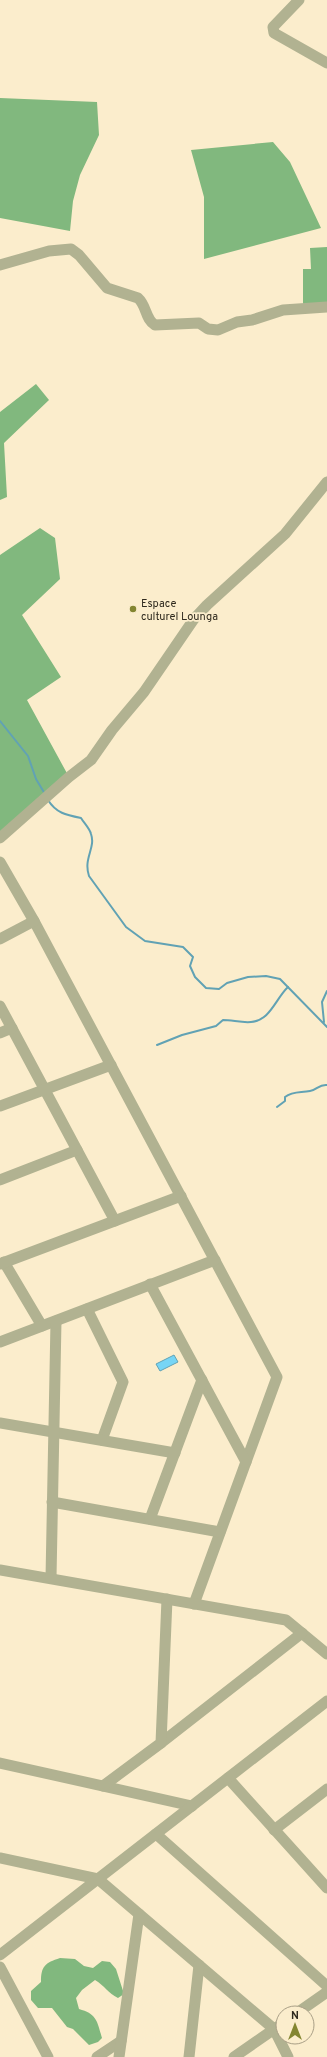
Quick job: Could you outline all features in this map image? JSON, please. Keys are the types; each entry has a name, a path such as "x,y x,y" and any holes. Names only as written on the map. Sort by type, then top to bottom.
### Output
{"street":[{"path":"300,0 273,27 274,33 327,63"},
{"path":"0,265 49,251 71,248 79,255 107,288 138,298 142,301 150,322 155,326 199,323 208,329 218,330 238,322 252,320 283,310 327,307"},
{"path":"0,838 69,777 91,760 112,730 144,692 194,619 207,605 285,534 327,482"},
{"path":"0,862 34,921 277,1377 194,1604"},
{"path":"0,939 34,921"},
{"path":"0,1006 115,1221"},
{"path":"0,1033 12,1028"},
{"path":"0,1106 111,1065"},
{"path":"0,1180 77,1150"},
{"path":"42,1326 2,1263 181,1196"},
{"path":"0,1342 214,1260"},
{"path":"150,1284 246,1462"},
{"path":"87,1309 123,1382 102,1440"},
{"path":"51,1578 56,1321"},
{"path":"150,1519 202,1380"},
{"path":"0,1423 175,1453"},
{"path":"52,1502 220,1532"},
{"path":"0,1570 286,1620 327,1654"},
{"path":"161,1743 168,1599"},
{"path":"103,1786 161,1743 302,1633"},
{"path":"0,1955 327,1701"},
{"path":"0,1763 192,1806"},
{"path":"228,1778 327,1888"},
{"path":"274,1830 327,1789"},
{"path":"156,1834 327,1986"},
{"path":"0,1858 98,1878 199,1965 275,2024"},
{"path":"119,2057 140,1914"},
{"path":"188,2057 199,1965"},
{"path":"0,1967 48,2057"},
{"path":"308,2005 327,1992"},
{"path":"234,2057 275,2028"},
{"path":"97,2057 121,2041"},
{"path":"284,2045 288,2057"}],"green space":[{"path":"0,98 97,102 99,135 80,175 73,201 70,231 0,218"},
{"path":"273,142 290,162 321,228 204,259 204,197 191,150"},
{"path":"327,247 327,307 303,308 303,269 311,269 310,248"},
{"path":"36,384 49,400 4,443 7,497 0,500 0,412"},
{"path":"40,528 55,538 60,579 22,615 61,677 27,700 69,777 0,838 0,555"},
{"path":"60,1958 75,1959 84,1966 93,1968 102,1961 110,1962 116,1969 124,1994 118,1998 95,1980 82,1990 76,1998 79,2009 93,2016 97,2023 102,2038 98,2042 89,2045 73,2029 67,2027 52,2008 38,2008 31,2000 31,1991 41,1982 42,1972 45,1966"}],"water":[{"path":"174,1355 178,1362 160,1371 156,1364"}],"waterway":[{"path":"0,721 28,756 36,779 45,794"},
{"path":"48,800 58,811 81,818 89,830 92,839 87,864 89,876 126,927 145,941 183,947 193,957 190,966 195,977 206,988 219,989 227,983 248,977 266,976 280,979 327,1027"},
{"path":"157,1045 182,1035 216,1026 223,1020 248,1022 258,1021 268,1013 288,987"},
{"path":"324,1022 322,1002 327,991"},
{"path":"277,1107 285,1101 285,1097 288,1095 307,1092 322,1085 327,1085"}],"place":[{"name":"Espace culturel Lounga","path":"133,609"}]}
